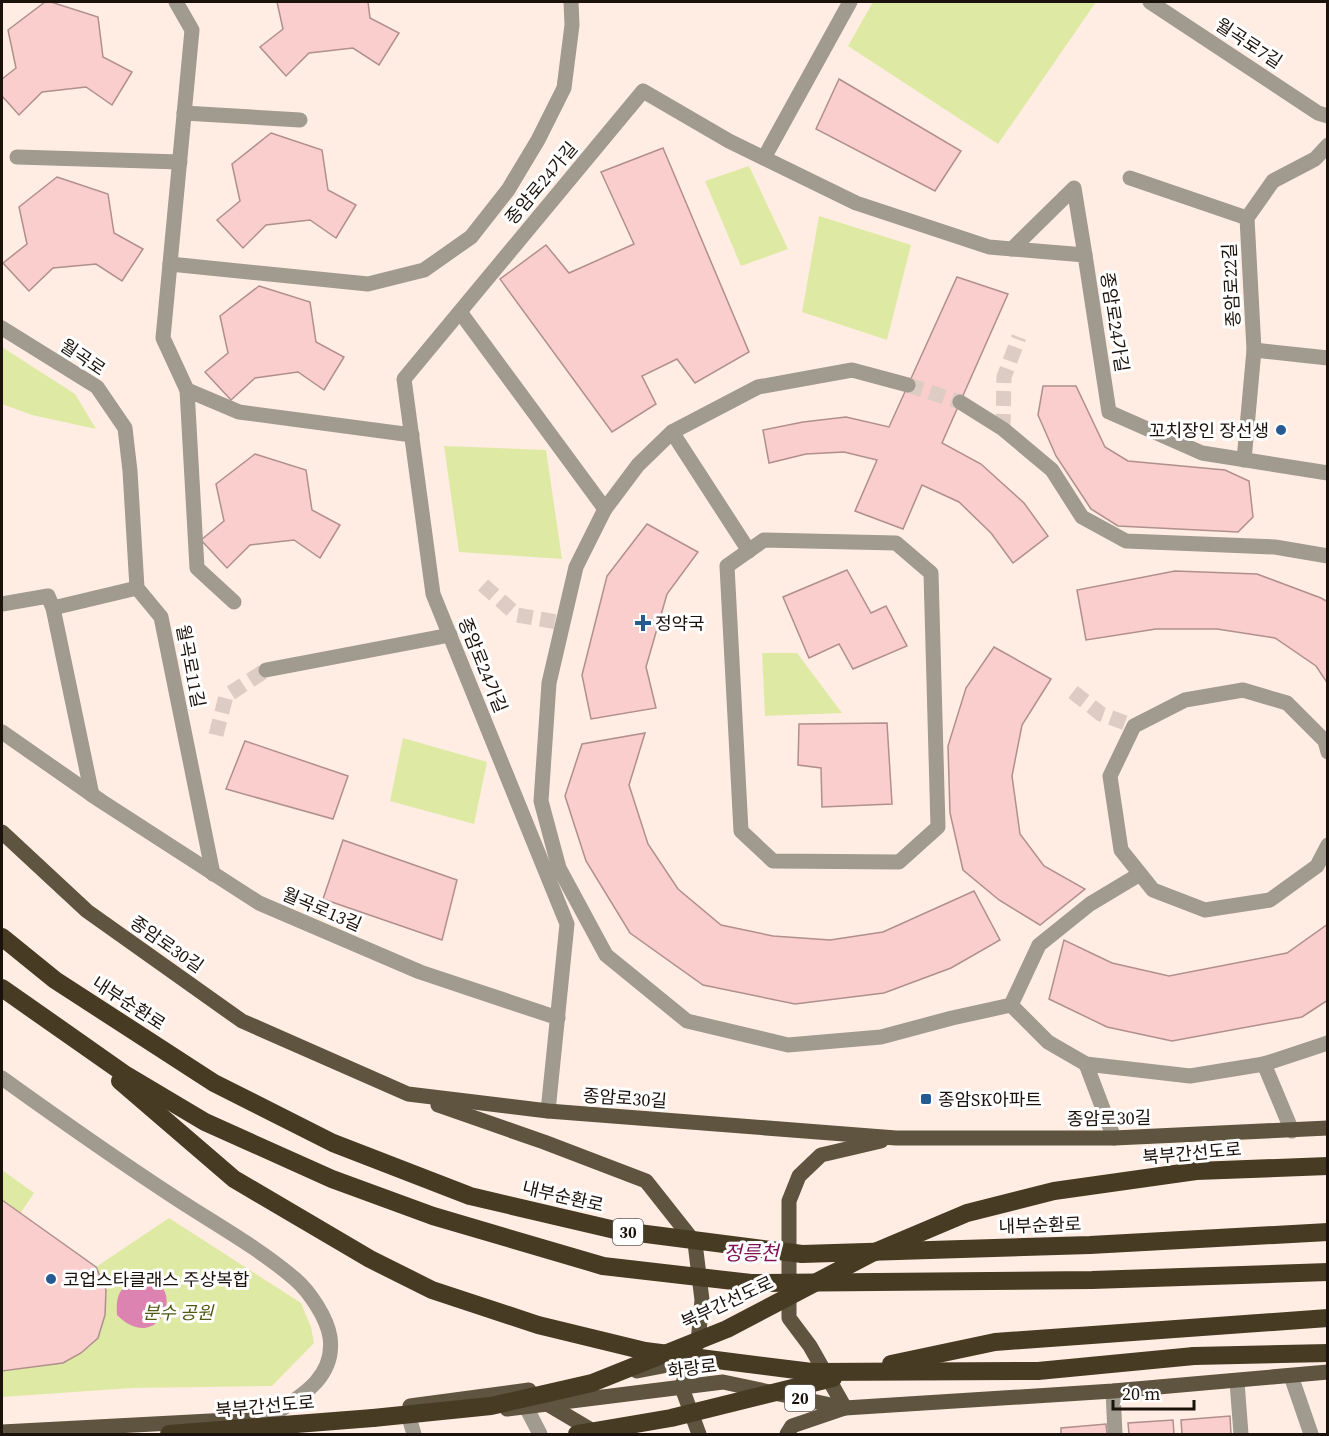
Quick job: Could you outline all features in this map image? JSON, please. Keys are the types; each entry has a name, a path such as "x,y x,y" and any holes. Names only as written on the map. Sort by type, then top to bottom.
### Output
{"highway":[{"name":"내부순환로","path":"2,937 55,980 214,1083 333,1143 470,1196 615,1230 802,1254 1090,1245 1328,1232"},
{"name":"30","path":"2,988 126,1075 205,1122 332,1179 432,1216 603,1266 751,1283 1092,1280 1328,1272"},
{"path":"67,1035 234,1179 370,1259 432,1290 537,1325 645,1351 812,1372 1038,1371 1194,1356 1328,1353"},
{"name":"북부간선도로","path":"169,1434 490,1406 592,1383 727,1329 870,1254 967,1213 1054,1191 1196,1171 1328,1167"},
{"path":"577,1434 671,1418 912,1359 995,1342 1328,1318"}],"main road":[{"name":"종암로30길","path":"2,832 87,911 242,1022 408,1094 548,1111 896,1138 1114,1138 1328,1128"},
{"path":"408,1094 646,1181 695,1243 702,1300 698,1342 686,1374 699,1434"},
{"path":"787,1434 792,1426 845,1408 810,1347 789,1317 789,1201 799,1176 821,1155 896,1138"},
{"name":"화랑로","path":"274,1434 412,1427 549,1404 686,1374 845,1408 1237,1382 1328,1372"},
{"path":"2,1432 382,1410 531,1390 686,1374"},
{"path":"531,1390 686,1374"},
{"path":"549,1404 598,1434"}],"street":[{"path":"176,2 192,30 163,338 187,390 197,568 234,602"},
{"path":"170,264 368,284 424,270 471,237 508,190 538,140 564,88 572,25 571,2"},
{"path":"764,158 850,2"},
{"name":"월곡로7길","path":"1150,2 1318,113 1328,116"},
{"name":"종암로24가길","path":"548,1111 567,924 433,594 404,379 643,90 729,141 856,204 989,247 1085,255 1109,412 1202,453 1328,473"},
{"path":"184,113 300,120"},
{"name":"종암로22길","path":"1244,459 1254,350 1247,218 1273,181 1315,159 1328,145"},
{"path":"17,157 180,162"},
{"name":"종암로22길","path":"1130,178 1247,218"},
{"path":"1012,249 1074,188 1085,255"},
{"path":"460,312 605,509"},
{"name":"월곡로","path":"2,328 97,387 124,428 130,471 137,588"},
{"name":"종암로22길","path":"1254,350 1328,358"},
{"path":"908,385 852,370 758,387 672,432 638,465 605,509 576,567 549,683 540,801 559,868 606,955 687,1021 788,1045 881,1037 1011,1005"},
{"path":"187,390 239,412 412,435"},
{"path":"960,402 1003,429 1052,470 1082,517 1126,541 1275,547 1328,556"},
{"path":"672,432 749,551"},
{"path":"764,540 896,543 931,573 938,827 899,862 773,861 741,831 727,566 749,551 764,540"},
{"path":"53,608 137,588"},
{"name":"월곡로11길","path":"137,588 161,617 213,874"},
{"path":"2,604 48,596 53,608 92,795"},
{"path":"266,670 450,634"},
{"path":"1328,752 1325,741 1287,704 1243,690 1185,700 1134,726 1110,776 1120,850 1153,890 1205,910 1270,900 1317,867 1328,845"},
{"name":"월곡로13길","path":"2,732 92,795 259,903 409,968 558,1018"},
{"path":"1011,1005 1039,945 1090,904 1140,874"},
{"path":"1011,1005 1048,1042 1086,1064 1190,1076 1264,1064 1328,1043"},
{"path":"1086,1064 1114,1138"},
{"path":"1264,1064 1292,1131"},
{"path":"2,1078 297,1280 324,1316 330,1338 328,1359 324,1374 308,1390 268,1418"},
{"path":"1291,1376 1311,1434"},
{"path":"1237,1382 1241,1434"},
{"path":"1113,1391 1115,1434"},
{"path":"526,1407 540,1434"}],"green space":[{"path":"873,2 1096,2 998,144 848,46"},
{"path":"749,166 788,249 741,266 705,181"},
{"path":"819,216 911,245 887,340 802,312"},
{"path":"2,347 75,394 96,429 32,415 2,404"},
{"path":"444,446 546,450 562,559 459,552"},
{"path":"762,653 797,653 842,713 765,716"},
{"path":"403,738 487,762 474,824 390,801"},
{"path":"2,1170 34,1193 20,1214 2,1200"},
{"name":"분수 공원","path":"169,1218 301,1303 311,1327 314,1343 272,1386 132,1388 2,1397 2,1371 63,1363 81,1353 98,1338 105,1315 96,1267"}],"shaded area":[{"path":"137,1278 146,1278 161,1286 166,1296 166,1306 162,1317 155,1324 144,1328 131,1325 117,1315 117,1302 122,1289"}],"pier":[{"name":"정릉천","path":"2,947 59,994 131,1040 211,1096 270,1120 412,1154 542,1196 721,1227 866,1234 885,1225 1040,1271 1068,1275 1179,1266 1327,1261 1328,1277 762,1297 661,1287 571,1269 455,1235 398,1211 227,1125 106,1054 2,979"}],"building":[{"path":"45,2 98,17 103,57 132,72 112,105 86,87 42,92 19,115 2,96 2,79 16,68 8,30"},
{"path":"277,2 368,2 370,18 399,33 379,65 353,48 309,53 286,76 260,47 283,29"},
{"path":"839,79 961,151 935,191 816,129"},
{"path":"271,133 322,150 328,190 356,205 336,238 310,220 266,225 243,248 217,220 240,201 232,164"},
{"path":"663,148 749,352 695,383 677,359 642,376 656,404 612,432 500,279 546,245 569,273 634,244 601,172"},
{"path":"57,177 108,194 114,233 143,249 122,281 96,264 53,268 29,291 3,263 27,244 19,207"},
{"path":"957,277 1008,294 942,443 981,464 1024,503 1048,536 1013,563 991,533 959,502 922,485 903,529 855,511 877,460 844,452 806,454 769,463 763,430 846,417 889,427"},
{"path":"259,286 310,302 316,342 344,357 324,390 298,372 255,378 231,400 205,372 228,353 220,316"},
{"path":"1043,386 1076,386 1105,447 1128,461 1225,470 1249,481 1253,517 1238,532 1118,526 1091,509 1056,456 1038,415"},
{"path":"255,454 306,470 312,510 340,525 320,558 294,540 250,545 227,568 201,540 224,521 216,484"},
{"path":"647,524 698,552 667,594 646,667 656,708 591,719 582,675 607,576"},
{"path":"847,570 871,613 886,606 907,646 853,669 839,644 809,658 783,597"},
{"path":"1175,571 1257,574 1328,602 1328,684 1316,666 1275,638 1217,629 1156,629 1086,640 1077,590"},
{"path":"994,647 1051,679 1022,725 1012,776 1020,834 1044,866 1085,889 1040,925 999,900 963,870 950,813 948,746 966,688"},
{"path":"887,723 892,804 822,807 821,768 798,765 799,724"},
{"path":"645,733 629,785 648,844 678,889 721,925 773,936 830,940 883,932 974,891 1000,940 951,968 884,993 795,1004 703,985 630,933 586,861 565,796 582,744"},
{"path":"245,741 348,776 333,819 226,789"},
{"path":"343,840 457,880 442,940 323,899"},
{"path":"1328,924 1328,1000 1302,1017 1172,1041 1107,1027 1049,999 1064,940 1112,963 1169,976 1287,953"},
{"name":"코업스타클래스 주상복합","path":"2,1200 96,1267 106,1290 105,1315 98,1338 81,1353 63,1363 2,1371"},
{"path":"1230,1416 1231,1434 1182,1434 1181,1420"},
{"path":"1173,1420 1174,1434 1129,1434 1128,1423"},
{"path":"1106,1424 1107,1434 1061,1434 1061,1428"}],"tunnel":[{"path":"1003,429 1004,377 1019,337"},
{"path":"908,385 960,402"},
{"path":"483,585 517,615 563,623"},
{"path":"216,735 226,696 266,670"},
{"path":"1073,692 1101,714 1134,726"}],"place":[{"name":"꼬치장인 장선생","path":"1281,430"},
{"name":"정약국","path":"643,623"},
{"name":"종암SK아파트","path":"926,1099"},
{"name":"코업스타클래스 주상복합","path":"51,1279"}]}
